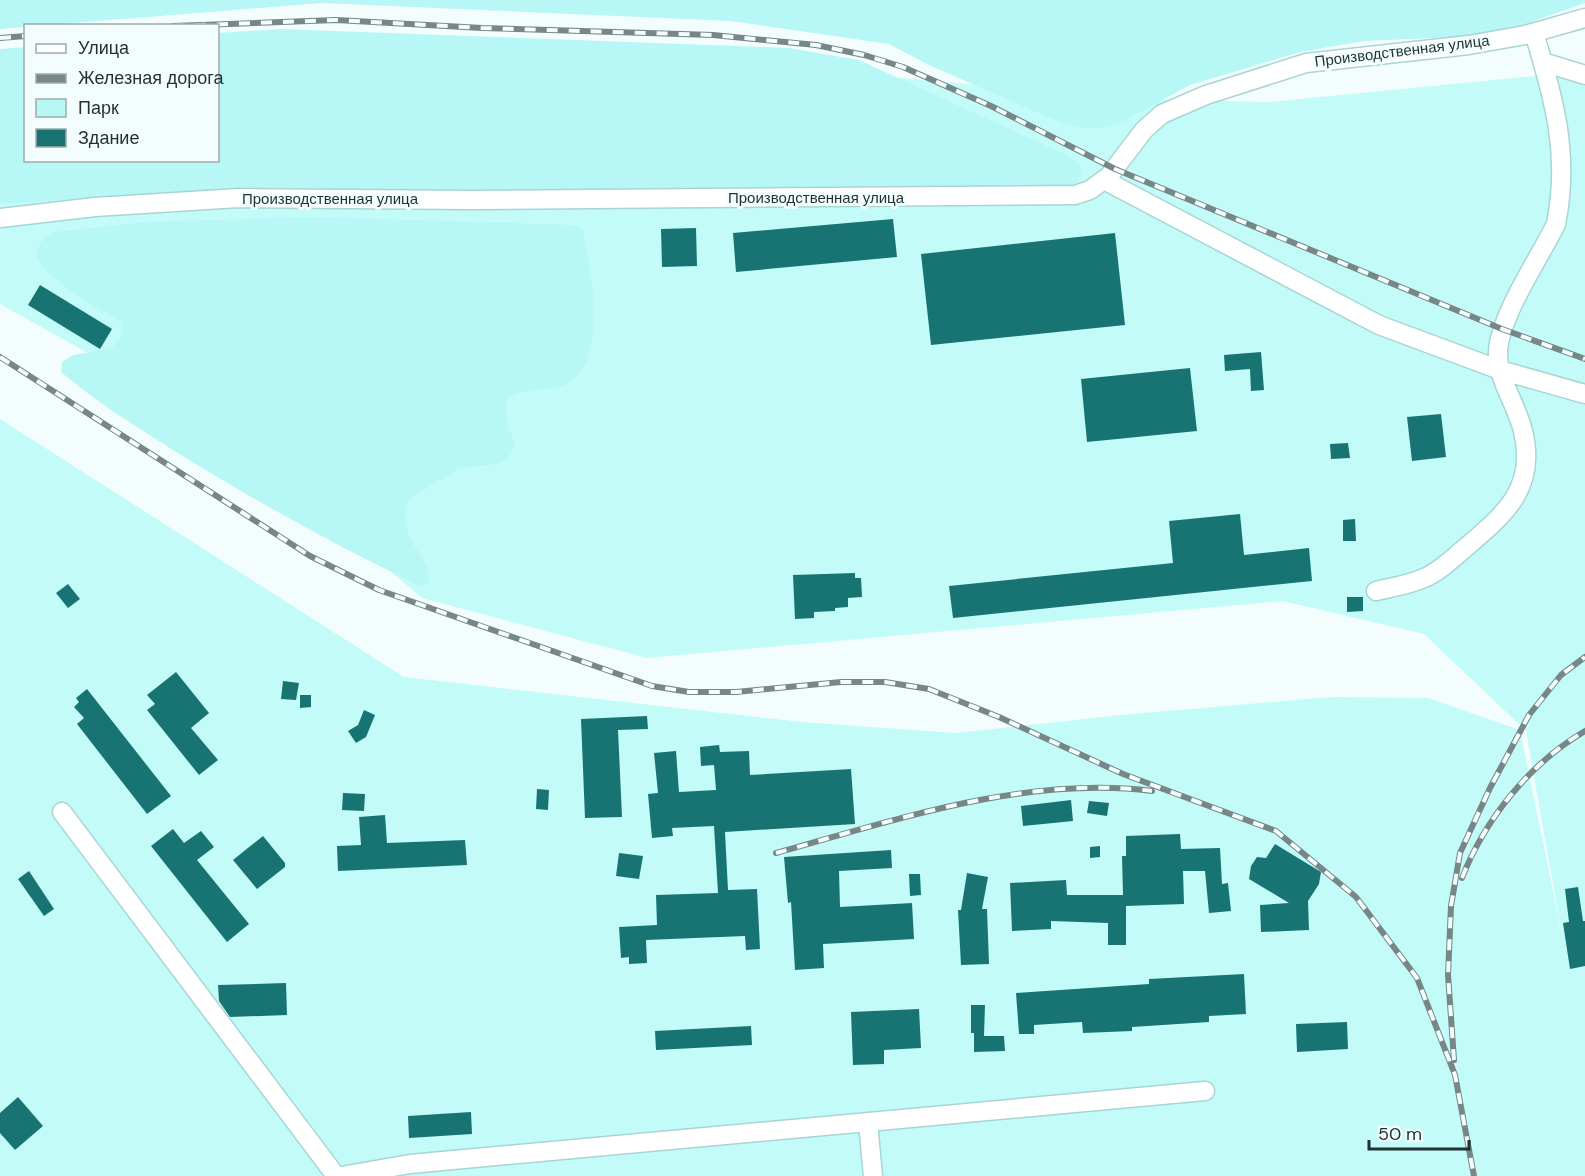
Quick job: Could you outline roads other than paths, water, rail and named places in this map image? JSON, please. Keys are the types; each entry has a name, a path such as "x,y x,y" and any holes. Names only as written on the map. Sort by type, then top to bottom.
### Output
{"street":[{"name":"Производственная улица","path":"0,218 95,207 239,198 471,200 1051,197 1075,195 1090,190 1104,180 1144,130 1162,114 1251,80 1306,63 1469,45 1534,33 1585,18"},
{"path":"1376,591 1426,578 1499,519 1519,492 1528,464 1523,431 1500,370 1498,352 1502,329 1556,224 1560,207 1562,170 1560,127 1534,33"},
{"path":"1543,62 1585,75"},
{"path":"1104,180 1378,325 1500,370 1585,394"},
{"path":"62,812 336,1176"},
{"path":"341,1176 410,1164 1205,1090"},
{"path":"868,1123 873,1176"}],"railway":[{"path":"219,24 336,20 482,28 713,35 816,45 864,55 903,67 991,106 1115,169 1502,329 1585,359"},
{"path":"0,38 24,36"},
{"path":"0,357 310,556 379,590 652,686 689,692 736,692 841,682 885,682 929,689 999,717 1123,774 1276,831 1356,897 1417,978 1455,1075 1474,1176"},
{"path":"1454,1060 1448,975 1451,906 1460,853 1490,788 1529,715 1561,675 1585,657"},
{"path":"1462,878 1483,835 1512,794 1546,759 1585,731"},
{"path":"776,853 914,815 1009,795 1057,789 1105,788 1152,791"}]}
